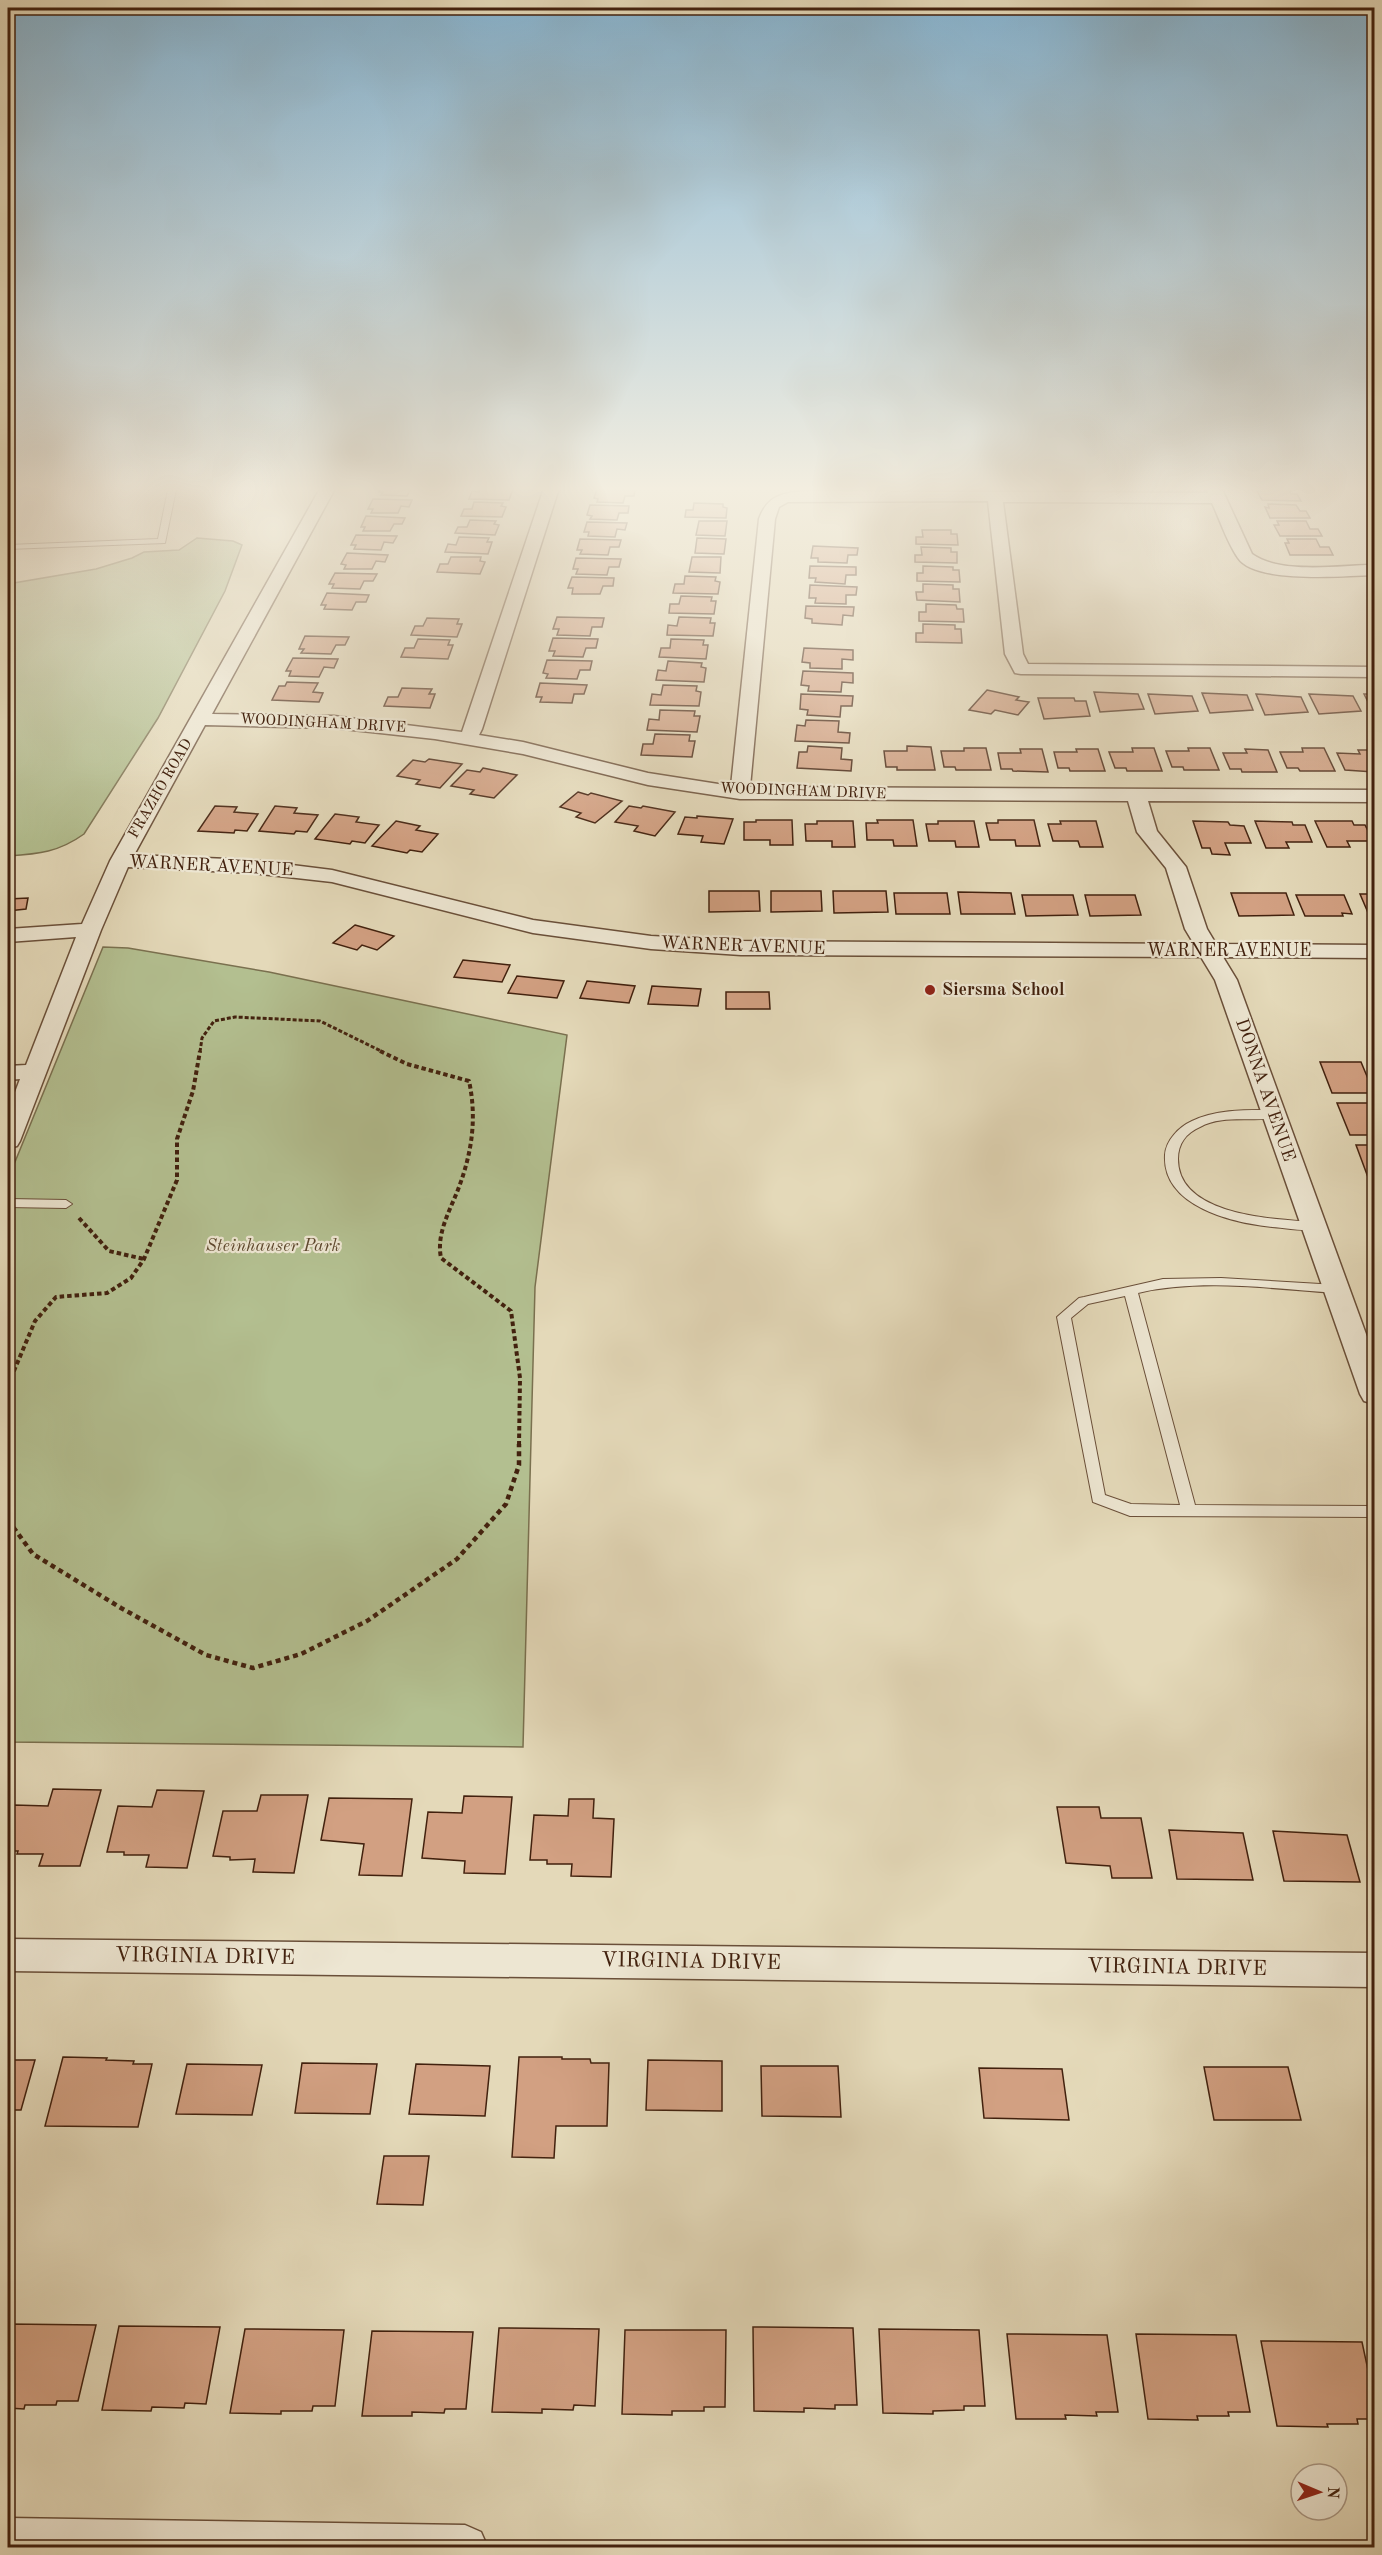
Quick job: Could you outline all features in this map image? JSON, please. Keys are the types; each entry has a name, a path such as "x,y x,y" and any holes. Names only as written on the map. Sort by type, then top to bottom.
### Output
{"street":[{"name":"FRAZHO ROAD","path":"8,1141 90,930 120,861 264,604"},
{"path":"467,738 513,604"},
{"path":"740,793 759,604"},
{"path":"1008,604 1014,654 1021,669 1374,672"},
{"name":"WOODINGHAM DRIVE","path":"201,718 334,722 398,728 467,738 568,758 648,779 740,793 1374,796"},
{"name":"DONNA AVENUE","path":"1137,795 1147,832 1176,867 1196,929 1226,980 1374,1394"},
{"name":"WARNER AVENUE","path":"120,861 235,864 333,876 504,920 617,940 741,948 1374,951"},
{"path":"8,935 90,930"},
{"path":"8,1073 35,1071"},
{"name":"VIRGINIA DRIVE","path":"8,1955 1374,1970"},
{"path":"8,2541 465,2547"}],"lane":[{"path":"1273,1114 1241,1114 1197,1123 1177,1139 1171,1151 1170,1168 1179,1183 1199,1202 1224,1214 1262,1222 1313,1226"},
{"path":"8,1203 66,1204"},
{"path":"1336,1289 1221,1282 1163,1282 1084,1300 1064,1317 1098,1498 1130,1510 1374,1512"},
{"path":"1130,1290 1189,1511"}],"path":[{"path":"8,1384 35,1321 56,1297 107,1293 131,1278 144,1259 177,1180 177,1139 193,1090 202,1038 214,1021 235,1017 320,1021 407,1064 470,1081 475,1100 470,1150 438,1242 441,1258 511,1311 520,1378 519,1465 506,1504 458,1559 367,1621 301,1654 253,1668 206,1654 121,1608 33,1554 8,1520"},
{"path":"66,1204 109,1251 144,1259"}],"green space":[{"path":"8,604 218,604 158,718 84,834 66,845 48,851 8,856"},
{"name":"Steinhauser Park","path":"103,947 128,948 269,972 567,1035 535,1287 523,1747 8,1742 8,1179"}],"building":[{"path":"355,604 352,610 324,609 326,605 321,605"},
{"path":"670,604 716,604 714,614 669,613"},
{"path":"926,604 956,605 957,609 963,609 964,622 919,621 919,612 926,612"},
{"path":"806,606 854,607 853,616 843,615 842,625 812,623 812,619 805,618"},
{"path":"557,617 604,618 602,627 592,627 590,636 557,635 559,629 553,629"},
{"path":"679,617 711,618 710,623 715,623 713,636 667,635 668,625 677,626"},
{"path":"427,618 459,619 457,624 462,624 457,637 411,635 415,626 423,626"},
{"path":"923,624 955,625 955,629 961,629 962,643 916,642 916,633 923,633"},
{"path":"305,636 349,637 345,645 336,645 331,654 301,653 304,649 299,649"},
{"path":"553,638 598,639 596,648 586,648 583,657 553,656 555,651 549,651"},
{"path":"418,639 450,640 448,645 453,645 448,659 401,657 405,648 414,648"},
{"path":"671,639 704,640 703,645 708,645 706,659 659,657 661,648 670,648"},
{"path":"804,648 853,650 853,660 842,659 842,669 810,668 810,663 802,662"},
{"path":"293,658 338,659 334,668 324,667 319,677 289,676 291,671 286,671"},
{"path":"547,660 592,661 590,670 580,670 577,679 546,678 548,674 543,673"},
{"path":"668,661 702,663 701,667 706,668 704,682 656,680 658,670 666,671"},
{"path":"803,671 853,673 853,683 842,682 841,692 808,691 809,686 801,685"},
{"path":"287,682 318,683 313,692 323,693 319,702 272,700 279,686 285,686"},
{"path":"540,683 587,685 584,694 574,694 572,703 540,702 542,697 536,697"},
{"path":"663,685 697,686 696,691 701,692 699,706 650,705 652,694 661,695"},
{"path":"402,688 432,689 429,694 435,694 430,708 384,706 388,697 398,697"},
{"path":"987,690 1019,697 1016,700 1029,702 1018,715 995,710 991,714 969,710"},
{"path":"1094,692 1138,694 1144,709 1100,712"},
{"path":"1202,693 1247,695 1253,710 1210,713"},
{"path":"801,694 853,696 852,706 841,706 840,717 807,715 808,710 800,709"},
{"path":"1148,694 1192,696 1198,711 1155,714"},
{"path":"1256,694 1301,697 1308,712 1265,715"},
{"path":"1309,694 1353,696 1361,711 1319,714"},
{"path":"1364,694 1374,694 1374,714"},
{"path":"1038,698 1074,698 1075,701 1086,701 1090,716 1044,719"},
{"path":"660,710 695,711 694,716 700,716 697,732 647,730 649,719 659,720"},
{"path":"806,720 839,721 838,732 850,733 849,743 795,741 797,725 805,726"},
{"path":"655,734 690,735 689,741 695,741 692,757 641,755 643,744 653,744"},
{"path":"808,746 842,748 841,759 852,760 851,771 797,768 799,752 807,752"},
{"path":"907,746 931,747 935,770 897,770 897,767 886,767 884,751 907,751"},
{"path":"964,748 986,748 991,770 956,770 955,767 944,767 941,751 964,751"},
{"path":"1132,748 1154,748 1162,771 1127,771 1126,768 1115,768 1109,752 1133,752"},
{"path":"1188,748 1210,748 1219,770 1184,770 1183,767 1172,767 1166,751 1189,751"},
{"path":"1302,748 1324,748 1335,771 1300,771 1298,768 1287,768 1280,752 1303,752"},
{"path":"1020,749 1042,749 1048,772 1001,769 998,753 1021,753"},
{"path":"1076,749 1098,749 1105,771 1070,771 1069,768 1058,768 1054,752 1077,752"},
{"path":"1245,749 1268,750 1277,772 1242,772 1241,769 1230,769 1223,753 1247,753"},
{"path":"1358,750 1374,750 1374,772 1345,770 1337,753 1360,754"},
{"path":"429,759 462,764 440,788 416,784 420,780 397,776 413,760 425,762"},
{"path":"483,768 517,775 494,798 470,794 474,790 451,786 467,770 480,772"},
{"path":"578,792 622,801 595,823 576,817 581,813 560,807"},
{"path":"215,806 237,807 234,812 258,814 247,831 235,830 234,833 198,831"},
{"path":"275,806 297,808 294,813 318,815 307,832 296,831 294,834 259,831"},
{"path":"629,806 641,808 643,806 675,812 655,836 634,831 638,826 615,822"},
{"path":"335,814 359,817 356,822 379,825 365,843 352,841 350,844 315,839"},
{"path":"697,816 733,819 724,844 701,842 703,836 678,834 685,817 697,818"},
{"path":"756,820 792,820 793,845 770,845 770,840 744,840 744,822 756,822"},
{"path":"877,820 913,820 917,846 894,846 893,840 867,840 866,823 878,823"},
{"path":"998,820 1034,820 1040,846 1016,846 1015,840 990,840 986,823 998,823"},
{"path":"396,821 420,826 416,830 438,834 422,852 410,850 407,853 372,846"},
{"path":"817,821 853,821 855,847 832,847 832,841 806,841 805,824 817,824"},
{"path":"938,821 974,821 979,847 956,847 955,841 929,841 926,824 938,824"},
{"path":"1060,821 1096,821 1103,847 1080,847 1078,841 1053,841 1048,824 1061,824"},
{"path":"1193,821 1228,822 1230,825 1244,826 1251,843 1225,843 1230,855 1212,854 1210,848 1202,848"},
{"path":"1255,821 1292,822 1293,825 1305,825 1312,842 1286,842 1289,848 1266,848"},
{"path":"1315,821 1352,821 1354,825 1365,825 1373,841 1347,841 1350,847 1327,847"},
{"path":"709,891 759,891 760,911 709,912"},
{"path":"771,891 821,891 822,911 771,912"},
{"path":"833,891 886,891 888,912 834,913"},
{"path":"958,892 1011,893 1015,914 961,914"},
{"path":"894,893 947,893 950,914 896,914"},
{"path":"1231,893 1286,893 1294,915 1239,916"},
{"path":"1360,894 1374,894 1374,915 1369,915"},
{"path":"1022,895 1073,895 1078,915 1026,916"},
{"path":"1085,895 1135,895 1141,915 1090,916"},
{"path":"1296,895 1344,895 1352,914 1305,916"},
{"path":"28,898 26,909 8,911 8,899"},
{"path":"355,925 394,936 377,950 362,945 357,950 333,943"},
{"path":"463,960 510,965 502,982 454,977"},
{"path":"517,976 564,981 557,998 508,993"},
{"path":"587,981 635,986 629,1003 580,998"},
{"path":"652,986 701,989 698,1006 648,1004"},
{"path":"726,992 769,992 770,1009 726,1009"},
{"path":"1320,1062 1361,1062 1374,1093 1332,1093"},
{"path":"1337,1103 1374,1103 1374,1135 1350,1135"},
{"path":"1356,1145 1374,1145 1374,1180 1369,1180"},
{"path":"53,1789 101,1790 80,1866 39,1866 43,1854 17,1854 18,1851 8,1851 8,1826 14,1805 48,1806"},
{"path":"157,1790 204,1791 187,1868 146,1867 149,1855 107,1852 118,1806 152,1807"},
{"path":"261,1795 308,1795 294,1873 253,1872 255,1859 230,1860 230,1857 213,1856 223,1811 257,1811"},
{"path":"464,1796 512,1797 505,1874 464,1873 465,1861 422,1858 428,1812 462,1813"},
{"path":"329,1798 412,1799 402,1876 359,1875 364,1844 321,1840"},
{"path":"569,1799 594,1799 593,1818 614,1819 611,1877 571,1876 572,1864 547,1864 547,1860 530,1860 534,1815 568,1816"},
{"path":"1057,1807 1099,1807 1101,1818 1141,1818 1152,1878 1112,1878 1110,1866 1066,1863"},
{"path":"1169,1830 1243,1833 1253,1880 1177,1879"},
{"path":"1273,1831 1347,1835 1360,1882 1284,1881"},
{"path":"63,2057 107,2058 106,2060 134,2061 133,2064 152,2064 138,2127 45,2126"},
{"path":"519,2057 562,2057 562,2059 590,2059 591,2063 609,2063 607,2126 556,2126 554,2158 512,2157"},
{"path":"8,2060 35,2060 21,2110 8,2110"},
{"path":"648,2060 722,2061 722,2111 646,2110"},
{"path":"302,2063 377,2064 370,2114 295,2113"},
{"path":"187,2064 262,2065 252,2115 176,2114"},
{"path":"416,2064 490,2066 485,2116 409,2114"},
{"path":"761,2066 838,2066 841,2117 762,2116"},
{"path":"1204,2067 1288,2067 1301,2120 1214,2120"},
{"path":"979,2068 1062,2069 1069,2120 984,2118"},
{"path":"384,2156 429,2156 423,2205 377,2204"},
{"path":"8,2324 96,2325 78,2401 57,2401 56,2405 25,2405 24,2409 8,2408"},
{"path":"119,2326 220,2327 206,2404 185,2403 184,2408 152,2407 151,2411 102,2410"},
{"path":"753,2327 853,2328 857,2405 835,2405 835,2409 804,2408 804,2412 754,2411"},
{"path":"499,2328 599,2329 595,2406 574,2405 573,2410 542,2409 542,2413 492,2412"},
{"path":"245,2329 344,2330 335,2406 313,2406 312,2411 281,2411 281,2414 230,2413"},
{"path":"879,2329 979,2330 985,2406 964,2406 964,2410 933,2411 933,2414 883,2413"},
{"path":"625,2330 726,2330 725,2407 704,2407 704,2411 672,2411 672,2415 622,2414"},
{"path":"372,2331 473,2332 466,2409 445,2409 444,2413 412,2412 412,2416 362,2416"},
{"path":"1007,2334 1107,2335 1118,2412 1096,2412 1097,2416 1065,2415 1066,2419 1016,2419"},
{"path":"1136,2334 1236,2335 1250,2412 1228,2412 1229,2416 1197,2416 1198,2420 1148,2419"},
{"path":"1261,2341 1362,2342 1374,2398 1374,2419 1357,2419 1358,2424 1327,2424 1328,2427 1277,2426"}],"place":[{"name":"Siersma School","path":"930,990"}]}
